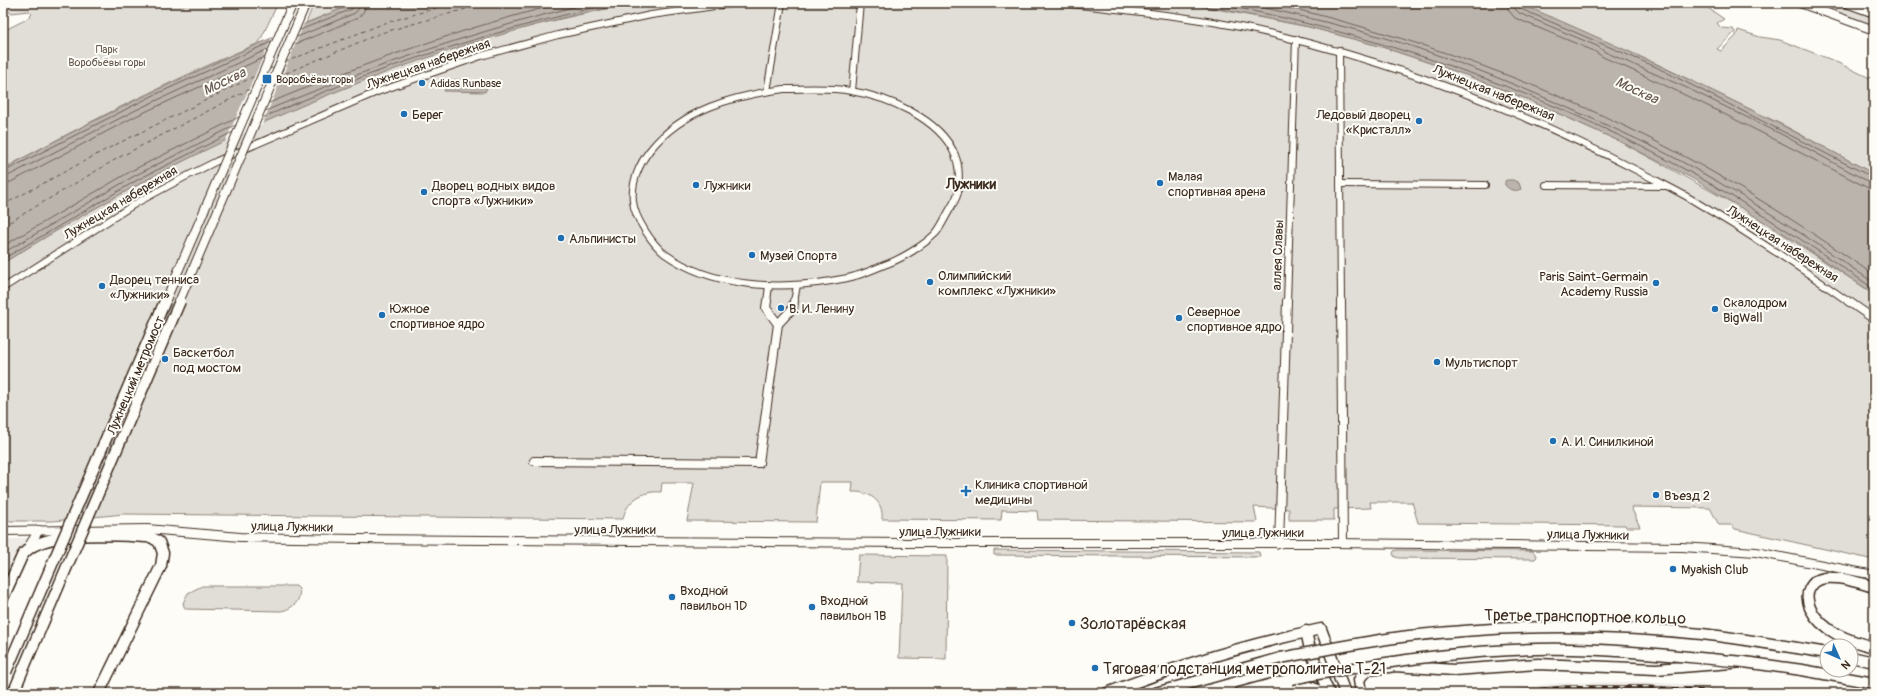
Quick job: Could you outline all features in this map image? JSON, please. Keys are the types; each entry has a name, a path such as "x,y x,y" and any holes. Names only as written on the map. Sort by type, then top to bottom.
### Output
{"main road":[{"name":"Лужнецкий метромост","path":"4,676 293,3"},
{"name":"Лужнецкий метромост","path":"14,692 306,3"},
{"path":"1800,3 1874,30"},
{"path":"1846,3 1874,13"},
{"path":"3,598 25,552 40,541 84,536 156,538 160,542 164,556 99,693"},
{"path":"1874,587 1834,578 1821,578 1813,582 1807,594 1812,612 1825,626 1849,641 1874,647"},
{"name":"Третье транспортное кольцо","path":"1155,693 1281,658 1345,645 1408,636 1475,630 1541,628 1659,631 1735,638 1819,652"},
{"path":"1107,693 1171,668 1239,647 1321,629 1345,693"},
{"path":"1306,632 1310,650 1329,693"},
{"path":"1239,693 1291,679 1342,669 1448,654 1549,650 1610,650 1744,662 1802,670 1874,683"},
{"path":"1859,659 1874,662"},
{"path":"1361,693 1359,684 1363,674 1369,670 1389,667 1454,670 1538,664 1656,669 1744,662"},
{"path":"1268,693 1294,685 1308,684 1323,693"},
{"path":"1294,685 1302,686 1312,693"}],"street":[{"name":"Лужнецкая набережная","path":"3,288 133,205 183,178 217,161 377,92 466,61 558,35 651,15 736,3"},
{"path":"767,91 782,3"},
{"path":"852,89 860,3"},
{"name":"Лужнецкая набережная","path":"1061,3 1129,9 1189,17 1296,39 1339,50 1429,78 1508,108 1587,144 1667,186 1769,246 1874,319"},
{"name":"аллея Славы","path":"1279,544 1296,39"},
{"path":"1339,50 1343,543"},
{"path":"784,89 852,89 902,106 925,119 939,132 953,151 958,167 960,181 957,198 950,214 935,234 904,258 873,272 838,281 797,285 741,283 710,276 685,267 668,257 643,231 634,212 632,195 635,176 640,164 650,149 668,131 685,119 731,99 767,91 784,89"},
{"path":"1340,184 1485,185"},
{"path":"1546,185 1667,186"},
{"path":"769,285 766,308 778,324"},
{"path":"534,461 759,462 778,324 794,308 797,285"},
{"name":"улица Лужники","path":"3,531 146,529 240,537 357,539 1279,544 1343,543 1682,547 1756,552 1874,575"},
{"path":"25,552 38,530"}],"shaded area":[{"path":"28,538 17,554 3,585 3,540"},
{"path":"1639,682 1697,685 1775,693 1462,693 1565,683"}],"green space":[{"name":"Парк Воробьёвы горы","path":"3,3 278,3 259,43 129,103 3,169 3,31 27,19 32,14 29,11 11,13 3,9"},
{"path":"314,3 355,3 306,23"},
{"name":"Олимпийский комплекс «Лужники»","path":"639,3 1185,3 1309,27 1379,46 1466,75 1524,98 1621,142 1751,213 1874,294 1874,560 1735,529 1732,525 1719,525 1710,508 1631,507 1640,527 1626,527 1625,525 1418,523 1412,502 1370,502 1371,508 1334,509 1334,520 1289,520 1289,509 1254,507 1257,522 1038,520 1037,511 1002,510 1001,520 882,519 881,507 878,502 874,498 864,493 852,492 853,482 820,482 816,522 687,521 694,483 662,483 661,492 648,493 636,498 628,507 623,519 124,514 53,521 3,521 3,263 77,219 153,177 230,138 309,102 389,70 471,43 554,20"},
{"path":"1518,3 1709,3 1708,8 1724,19 1717,23 1721,28 1733,29 1735,32 1717,49 1721,51 1736,36 1738,30 1760,37 1780,40 1832,60 1874,80 1874,174 1785,126 1657,64"},
{"path":"1808,3 1833,3 1874,18 1874,27"},
{"path":"994,550 1259,552 1260,557 994,555"},
{"path":"1394,551 1533,551 1537,557 1535,559 1399,558 1395,557 1393,554"},
{"path":"859,555 947,556 946,659 899,658 902,583 857,582"},
{"path":"202,586 296,586 300,593 298,601 295,604 281,611 185,609 183,603 188,593"}],"water":[{"name":"Москва","path":"355,3 634,3 562,18 490,38 426,58 362,81 239,134 179,164 119,195 3,263 3,169 89,123 221,60"},
{"name":"Москва","path":"1190,3 1518,3 1533,9 1620,47 1705,87 1832,151 1874,174 1874,294 1791,238 1695,180 1621,142 1524,98 1466,75 1379,46 1309,27"},
{"path":"450,80 490,81 485,92 444,91"},
{"path":"1513,180 1519,183 1521,189 1512,190 1508,188 1505,185 1505,181"}],"pier":[{"path":"305,21 262,125 225,142 273,35"}],"ferry route":[{"path":"285,62 385,23 453,3"},
{"path":"279,76 381,33 487,3"},
{"path":"269,69 275,67"},
{"path":"3,205 105,150 259,74"},
{"path":"263,83 269,80"},
{"path":"3,226 118,158 252,88"}],"railway":[{"path":"1499,693 1567,687 1646,687 1745,693"},
{"path":"1569,693 1621,693"}],"place":[{"name":"Воробьёвы горы","path":"267,79"},
{"name":"Adidas Runbase","path":"422,83"},
{"name":"Берег","path":"404,114"},
{"name":"Ледовый дворец «Кристалл»","path":"1419,121"},
{"name":"Малая спортивная арена","path":"1160,183"},
{"name":"Лужники","path":"696,185"},
{"name":"Дворец водных видов спорта «Лужники»","path":"424,192"},
{"name":"Альпинисты","path":"561,238"},
{"name":"Музей Спорта","path":"752,255"},
{"name":"Олимпийский комплекс «Лужники»","path":"930,282"},
{"name":"Paris Saint-Germain Academy Russia","path":"1656,283"},
{"name":"Дворец тенниса «Лужники»","path":"102,286"},
{"name":"В. И. Ленину","path":"781,308"},
{"name":"Скалодром BigWall","path":"1715,309"},
{"name":"Южное спортивное ядро","path":"382,315"},
{"name":"Северное спортивное ядро","path":"1179,318"},
{"name":"Баскетбол под мостом","path":"165,359"},
{"name":"Мультиспорт","path":"1437,362"},
{"name":"А. И. Синилкиной","path":"1553,441"},
{"name":"Клиника спортивной медицины","path":"966,491"},
{"name":"Въезд 2","path":"1656,495"},
{"name":"Myakish Club","path":"1673,569"},
{"name":"Входной павильон 1D","path":"672,597"},
{"name":"Входной павильон 1B","path":"812,607"},
{"name":"Золотарёвская","path":"1072,623"},
{"name":"Тяговая подстанция метрополитена Т-21","path":"1095,668"}],"district":[{"name":"Лужники","path":"971,184"}]}
